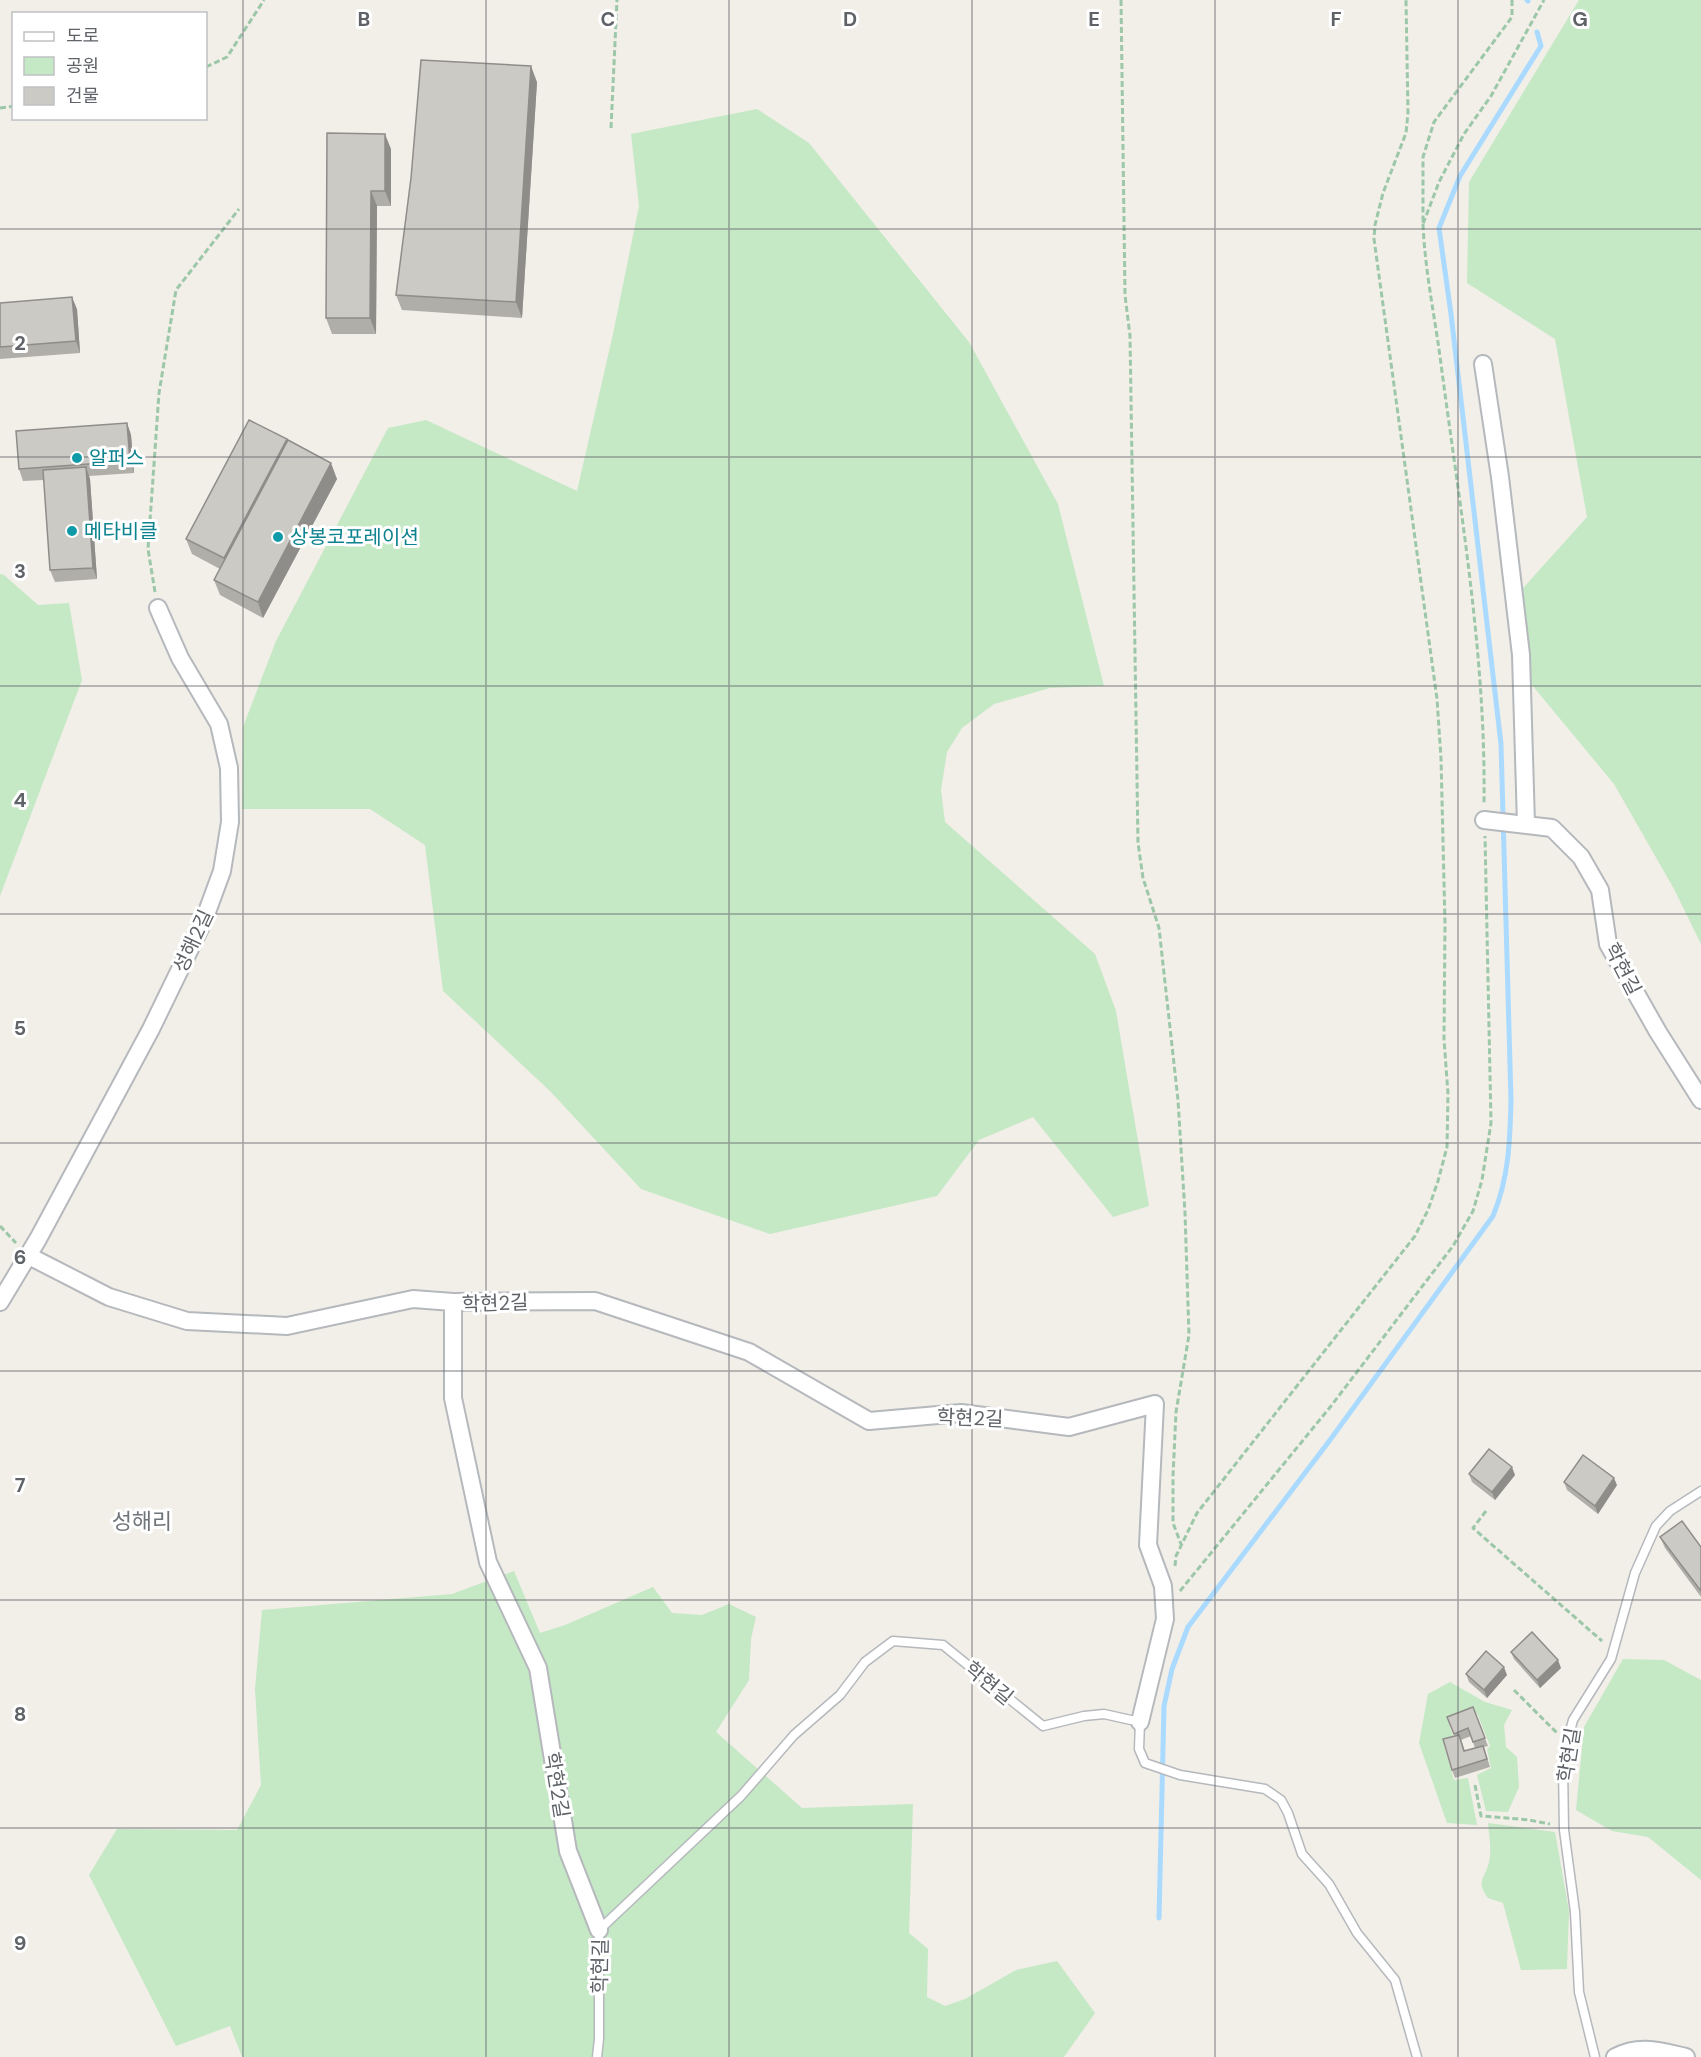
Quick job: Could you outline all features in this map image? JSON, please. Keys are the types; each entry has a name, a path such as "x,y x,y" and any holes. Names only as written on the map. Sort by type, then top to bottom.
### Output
{"street":[{"path":"1483,364 1500,477 1521,655 1526,824"},
{"name":"성해2길","path":"0,1302 38,1239 151,1029 204,920 222,871 230,822 229,768 219,724 180,658 158,608"},
{"name":"학현길","path":"1484,820 1552,828 1581,857 1600,890 1608,944 1658,1032 1701,1100"},
{"path":"27,1255 109,1297 188,1321 287,1326 413,1299 453,1302"},
{"name":"학현2길","path":"599,1930 568,1851 538,1668 488,1562 453,1398 453,1302 595,1300 749,1352 869,1421 961,1413 1069,1427 1155,1404 1148,1545 1163,1586 1164,1618"},
{"path":"1140,1722 1164,1618"},
{"path":"1615,2057 1646,2048 1686,2057"}],"lane":[{"name":"학현길","path":"1595,2057 1580,1992 1575,1912 1564,1826 1563,1766 1567,1742 1573,1720 1611,1659 1635,1573 1656,1526 1670,1510 1701,1491"},
{"name":"학현길","path":"597,2057 599,1930 741,1796 794,1735 840,1695 865,1662 893,1641 943,1645 1043,1726 1084,1716 1104,1714 1140,1722"},
{"path":"1140,1722 1139,1749 1145,1763 1180,1774 1265,1789 1281,1800 1288,1813 1302,1854 1329,1884 1357,1933 1395,1980 1417,2057"}],"path":[{"path":"207,67 227,57 264,0"},
{"path":"612,128 617,0"},
{"path":"1121,0 1125,296 1130,336 1138,843 1143,878 1159,928 1178,1100 1190,1335 1176,1412 1173,1476 1173,1523 1181,1544"},
{"path":"1173,1575 1176,1556 1197,1513 1415,1236 1435,1191 1447,1147 1448,1094 1444,1039 1444,924 1437,699 1374,239 1383,193 1406,132 1408,113 1406,0"},
{"path":"1164,1618 1170,1604 1331,1406 1453,1246 1473,1211 1482,1180 1491,1123 1484,820 1485,747 1478,657 1425,258 1423,157 1434,122 1512,17 1512,0"},
{"path":"1423,224 1439,182 1459,143 1491,96 1544,0"},
{"path":"158,608 148,549 159,393 176,290 239,209"},
{"path":"0,1226 27,1255"},
{"path":"1486,1511 1473,1528 1612,1651"},
{"path":"1514,1690 1567,1742"},
{"path":"1475,1785 1481,1816 1564,1826"}],"green space":[{"path":"1579,0 1701,0 1701,944 1674,889 1614,784 1527,679 1523,588 1587,517 1555,339 1467,283 1469,182"},
{"path":"757,109 809,143 969,342 1058,504 1104,686 1050,688 994,704 962,728 947,752 941,790 945,822 1095,954 1116,1011 1149,1206 1113,1217 1033,1117 979,1140 937,1196 770,1234 641,1189 550,1091 443,991 425,845 370,809 242,809 243,727 276,641 388,428 426,420 577,491 613,334 639,206 631,134"},
{"path":"0,574 38,605 69,603 82,680 0,896"},
{"path":"514,1571 540,1633 565,1625 653,1587 672,1613 702,1615 729,1604 756,1617 751,1639 749,1680 716,1732 802,1808 913,1804 909,1933 928,1949 927,1997 945,2006 965,1999 1016,1970 1057,1961 1095,2013 1064,2057 242,2057 230,2026 176,2046 89,1875 117,1829 237,1830 261,1785 255,1689 262,1610 452,1594"},
{"path":"1623,1659 1664,1660 1701,1680 1701,1880 1648,1837 1612,1831 1576,1810 1584,1727"},
{"path":"1450,1682 1485,1702 1512,1710 1504,1725 1506,1747 1517,1757 1519,1787 1508,1812 1486,1811 1477,1775 1491,1768 1487,1749 1490,1746 1477,1713 1449,1724 1455,1742 1444,1746 1454,1780 1468,1778 1477,1825 1447,1823 1419,1743 1428,1694"},
{"path":"1488,1823 1555,1832 1569,1911 1567,1969 1521,1970 1503,1903 1488,1898 1482,1887 1482,1880 1490,1858"}],"building":[{"path":"421,60 531,66 516,302 396,295 411,178"},
{"path":"327,133 385,134 385,191 371,191 370,318 326,318"},
{"path":"72,297 76,341 0,347 0,303"},
{"path":"249,420 287,439 224,558 186,539"},
{"name":"알퍼스","path":"127,423 130,461 19,469 16,431"},
{"name":"상봉코포레이션","path":"288,440 331,463 258,602 214,580"},
{"name":"메타비클","path":"86,467 93,568 50,570 43,470"},
{"path":"1489,1449 1512,1467 1492,1492 1469,1474"},
{"path":"1583,1455 1614,1478 1595,1506 1564,1482"},
{"path":"1682,1521 1701,1547 1701,1591 1660,1537"},
{"path":"1532,1632 1558,1660 1537,1680 1511,1652"},
{"path":"1486,1651 1504,1667 1484,1690 1466,1674"},
{"path":"1473,1707 1485,1738 1473,1742 1468,1728 1454,1734 1447,1717"},
{"path":"1459,1735 1464,1751 1483,1746 1487,1759 1452,1770 1443,1739"}],"waterway":[{"path":"1159,1918 1164,1706 1172,1669 1188,1627 1330,1440 1493,1216 1505,1173 1511,1100 1501,744 1439,228 1460,176 1541,46 1537,32"}],"place":[{"name":"알퍼스","path":"77,458"},
{"name":"메타비클","path":"72,531"},
{"name":"상봉코포레이션","path":"278,537"}],"district":[{"name":"성해리","path":"142,1521"}]}
